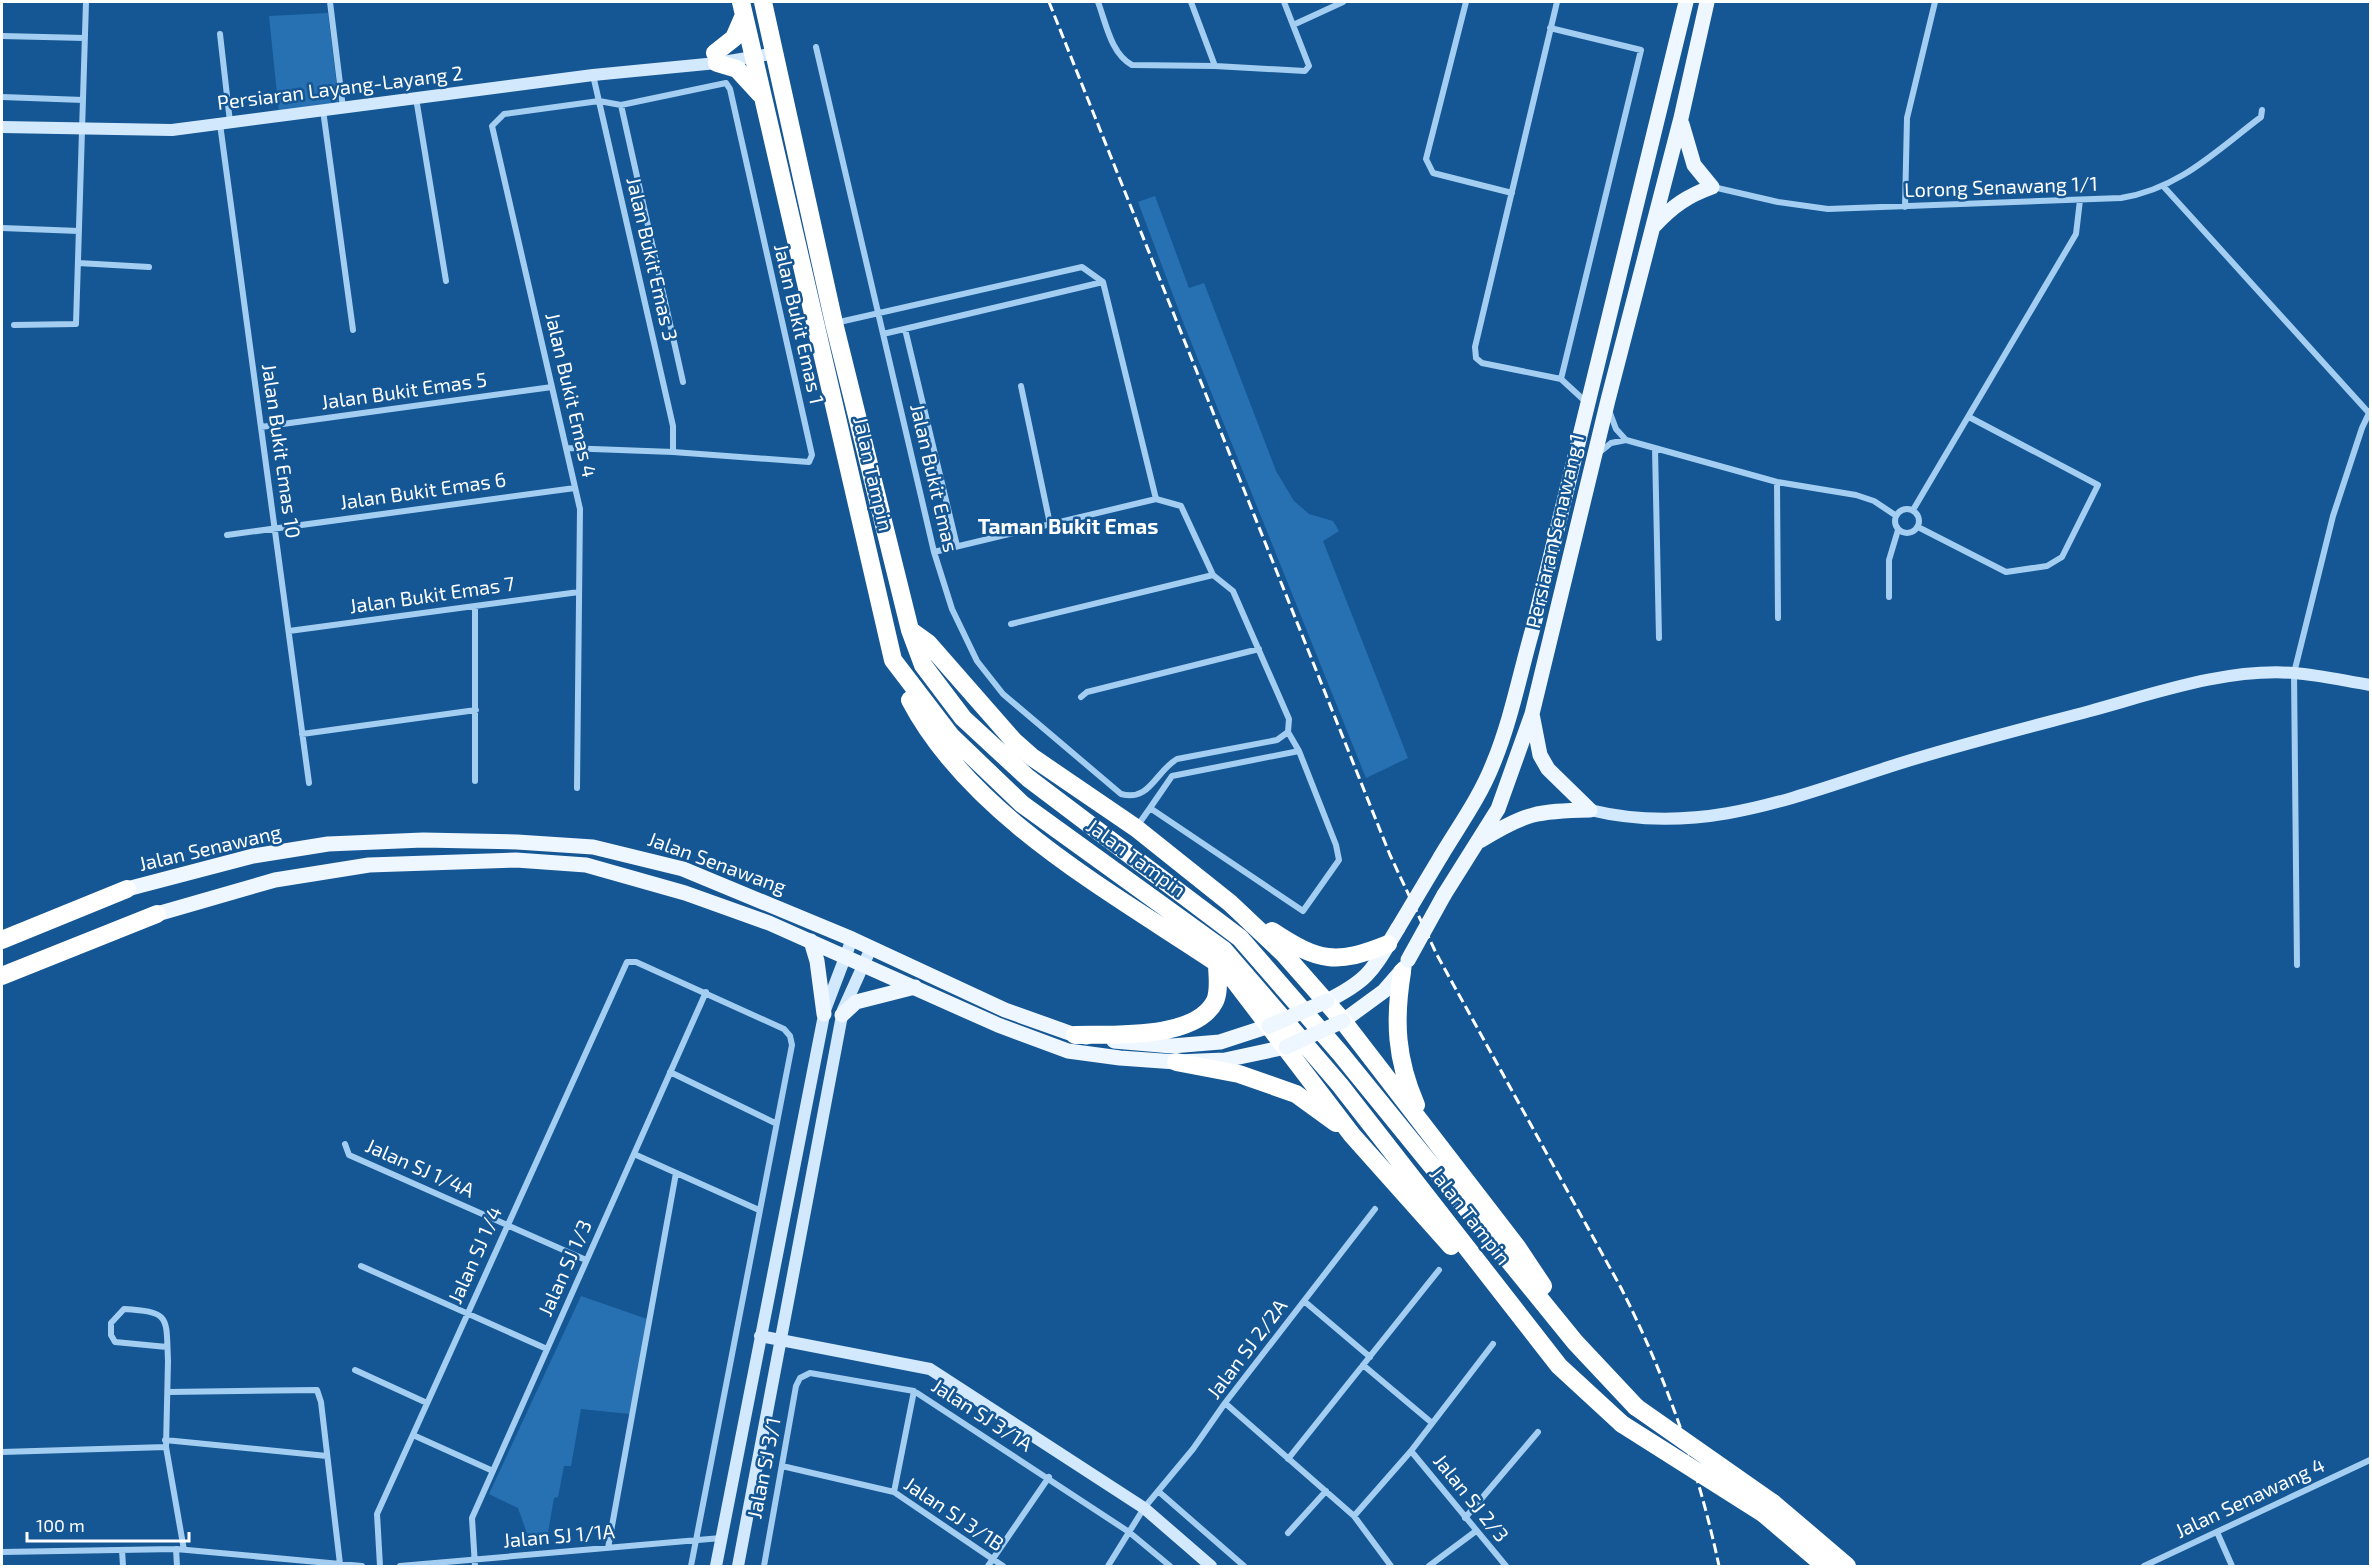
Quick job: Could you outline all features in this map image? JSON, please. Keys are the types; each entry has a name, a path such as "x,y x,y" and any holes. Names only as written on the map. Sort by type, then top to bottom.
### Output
{"highway":[{"name":"Jalan Tampin","path":"764,2 834,323 910,630 923,666 963,718 1028,778 1240,938 1340,1053 1575,1342 1630,1401 1847,1566"},
{"name":"Jalan Tampin","path":"743,8 893,660 951,736 1022,804 1224,950 1340,1086 1558,1366 1622,1424 1769,1508 1825,1566"},
{"path":"743,8 734,38 716,58 737,69 763,98"},
{"path":"910,630 928,643 1014,741 1032,757 1136,828 1230,903 1284,954 1343,1021 1517,1247 1581,1341 1630,1401"},
{"path":"893,660 912,703 945,752 1005,817 1073,867 1217,963 1230,975 1352,1135 1558,1366"},
{"path":"2,940 127,889"},
{"path":"1230,903 1295,946 1320,957 1358,957 1393,936"},
{"path":"2,976 157,914"},
{"path":"1075,1035 1157,1032 1203,1015 1215,1001 1217,963"},
{"path":"1405,966 1397,1002 1397,1036 1405,1079 1429,1134"},
{"path":"1176,1062 1239,1074 1296,1094 1352,1135"}],"main road":[{"name":"Persiaran Senawang 1","path":"1269,1026 1353,988 1370,974 1476,800 1493,765 1533,628 1686,2"},
{"name":"Persiaran Senawang 1","path":"1286,1047 1343,1021 1364,1008 1405,966 1444,895 1498,808 1532,714 1608,400 1681,118 1707,2"},
{"path":"1654,226 1674,204 1688,195 1712,187 1694,165 1681,118"},
{"path":"1532,714 1540,755 1548,769 1590,810"},
{"path":"1477,842 1513,820 1533,813 1590,810"},
{"name":"Jalan Senawang","path":"127,889 253,856 328,844 423,840 561,844 604,849 683,869 852,939 1005,1010 1075,1035 1172,1046 1220,1042 1269,1026"},
{"name":"Jalan Senawang","path":"157,914 275,880 369,865 516,860 586,865 635,878 769,923 998,1025 1068,1051 1176,1062 1225,1060 1286,1047"},
{"path":"811,941 818,961 824,1014"},
{"path":"842,1014 856,1002 915,987"}],"street":[{"path":"14,325 76,324 87,2"},
{"path":"330,2 343,108"},
{"path":"1098,2 1117,52 1123,60 1132,65 1215,66 1305,71 1309,66 1284,2"},
{"path":"1191,2 1215,66"},
{"path":"1293,25 1343,2"},
{"path":"1466,2 1426,159 1433,173 1512,192"},
{"path":"1557,2 1475,347 1476,358 1482,363 1561,379 1587,402"},
{"path":"1905,207 1907,118 1935,2"},
{"path":"1551,28 1641,50 1561,379"},
{"name":"Jalan Bukit Emas 10","path":"220,34 225,123 261,427 309,783"},
{"path":"2,36 85,38"},
{"name":"Persiaran Layang-Layang 2","path":"2,127 172,130 682,65 774,45"},
{"name":"Jalan Bukit Emas","path":"816,47 934,552 952,609 977,661 1004,694 1121,794 1132,797 1141,795 1167,765 1177,759 1277,740 1288,732"},
{"name":"Jalan Bukit Emas 3","path":"593,75 673,426 673,452"},
{"name":"Jalan Bukit Emas 1","path":"566,448 673,452 801,463 809,462 812,455 730,89 726,83 621,105 599,101"},
{"path":"2,98 83,100"},
{"path":"416,98 446,281"},
{"name":"Jalan Bukit Emas 4","path":"577,788 580,509 492,126 504,114 599,101"},
{"path":"621,105 683,382"},
{"path":"323,110 353,330"},
{"name":"Lorong Senawang 1/1","path":"1712,187 1778,202 1828,209 2080,200 2144,194 2177,181 2261,117 2262,110"},
{"path":"2163,187 2370,412 2354,448 2333,516 2294,673 2297,965"},
{"path":"1913,510 2076,234 2080,200"},
{"path":"2,228 79,231"},
{"path":"78,263 149,267"},
{"path":"834,323 1082,267 1103,282 1156,499"},
{"path":"883,334 1103,282"},
{"path":"905,329 957,546"},
{"path":"1021,386 1050,524"},
{"name":"Jalan Bukit Emas 5","path":"261,427 552,387"},
{"path":"1608,400 1611,420 1626,440"},
{"path":"1918,527 2006,572 2047,566 2062,556 2098,485 1969,417"},
{"path":"1594,458 1611,443 1626,440 1777,482 1856,495 1874,501 1895,516"},
{"path":"1655,448 1659,638"},
{"path":"1777,482 1778,618"},
{"name":"Jalan Bukit Emas 6","path":"227,535 575,488"},
{"path":"934,552 1156,499 1181,506 1214,575 1233,591 1259,649 1289,719 1288,732 1299,751 1336,844 1339,860 1303,911 1150,808"},
{"path":"1905,508 1913,510 1918,516 1918,527 1909,533 1898,530 1894,524 1895,516 1905,508"},
{"path":"1889,597 1888,560 1898,530"},
{"path":"1011,624 1214,575"},
{"name":"Jalan Bukit Emas 7","path":"289,631 579,592"},
{"path":"475,606 475,781"},
{"path":"1081,697 1086,692 1259,649"},
{"path":"1590,810 1614,816 1678,820 1723,816 1772,804 1924,756 2183,686 2236,675 2294,673 2370,685"},
{"path":"302,734 476,710"},
{"path":"1136,828 1172,776 1299,751"},
{"path":"716,1566 824,1014 852,939"},
{"path":"738,1566 842,1014 872,948"},
{"name":"Jalan SJ 1/4","path":"380,1566 377,1514 627,962 636,962 706,992"},
{"path":"691,1566 775,1123 792,1045 790,1036 784,1029 706,992"},
{"name":"Jalan SJ 1/3","path":"474,1563 472,1518 706,992"},
{"path":"670,1072 775,1123"},
{"name":"Jalan SJ 1/4A","path":"345,1144 349,1155 586,1260"},
{"path":"634,1154 759,1210"},
{"path":"608,1548 676,1173"},
{"name":"Jalan SJ 2/2A","path":"1108,1566 1144,1508 1193,1449 1225,1403 1375,1209"},
{"path":"361,1266 547,1349"},
{"path":"1288,1459 1439,1270"},
{"path":"1304,1301 1370,1357"},
{"path":"167,1347 115,1342 111,1335 111,1323 124,1309 154,1311 163,1319 167,1347 166,1443 184,1550"},
{"path":"760,1336 930,1369 1144,1508 1211,1566"},
{"path":"1354,1516 1411,1451 1492,1344"},
{"path":"1363,1365 1432,1423"},
{"path":"355,1370 427,1403"},
{"name":"Jalan SJ 3/1A","path":"800,1378 810,1373 914,1391 1129,1532 1170,1566"},
{"name":"Jalan SJ 3/1","path":"764,1566 796,1386 800,1378"},
{"path":"168,1392 316,1390 321,1402 340,1564"},
{"path":"894,1492 914,1391"},
{"path":"1225,1403 1354,1516 1388,1566"},
{"path":"1465,1518 1538,1432"},
{"path":"413,1434 492,1472"},
{"path":"2,1452 166,1443 327,1456"},
{"name":"Jalan SJ 2/3","path":"1411,1451 1506,1566"},
{"name":"Jalan Senawang 4","path":"2144,1566 2369,1462"},
{"name":"Jalan SJ 3/1B","path":"782,1466 894,1492 1003,1566"},
{"path":"988,1566 1049,1478"},
{"path":"1158,1491 1244,1566"},
{"path":"1288,1533 1326,1491"},
{"path":"721,1539 745,1527"},
{"path":"1429,1566 1476,1531"},
{"path":"2217,1532 2232,1566"},
{"name":"Jalan SJ 1/1A","path":"400,1566 474,1563 608,1548 721,1539"},
{"path":"176,1549 177,1566"},
{"path":"2,1552 176,1549 362,1566"},
{"path":"122,1550 123,1566"},
{"path":"277,1558 278,1566"}],"shaded area":[{"path":"328,13 339,105 279,113 269,16"},
{"path":"1155,196 1189,288 1204,283 1276,471 1294,501 1309,514 1333,521 1339,531 1323,541 1408,758 1366,778 1185,327 1138,202"},
{"path":"581,1296 647,1319 630,1414 581,1409 571,1466 564,1466 558,1497 554,1498 547,1538 529,1539 518,1508 489,1494"}],"railway":[{"path":"1049,2 1390,855 1437,955 1636,1319 1679,1423 1711,1530 1719,1566"}],"district":[{"name":"Taman Bukit Emas","path":"1068,527"}]}
